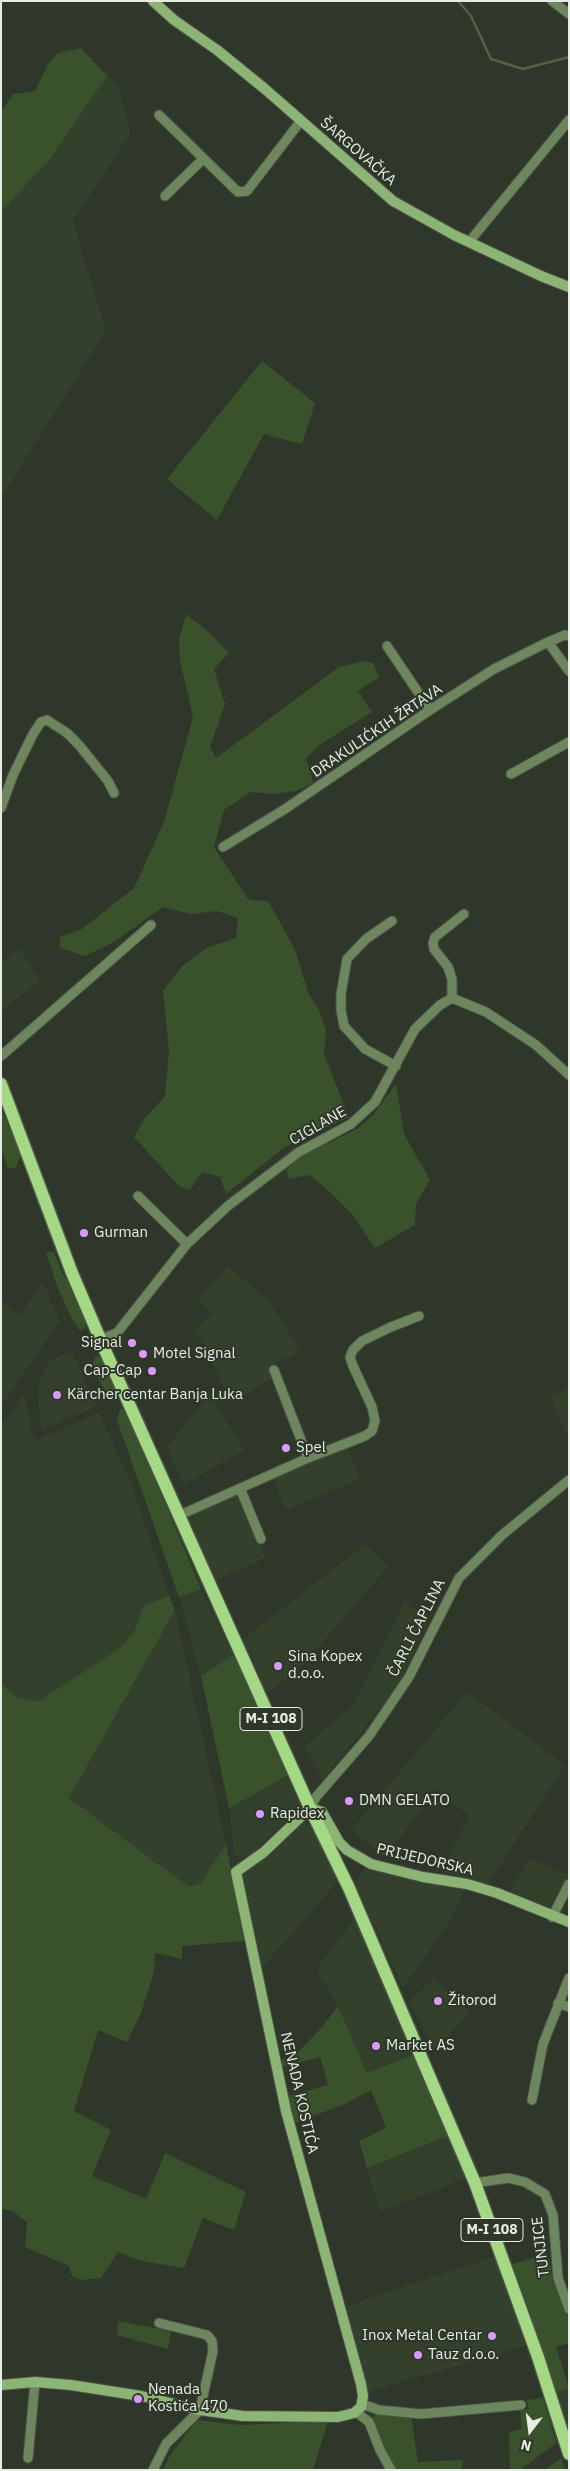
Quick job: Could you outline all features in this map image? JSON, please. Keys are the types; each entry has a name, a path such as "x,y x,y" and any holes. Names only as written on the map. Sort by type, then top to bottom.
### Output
{"main road":[{"name":"M-I 108","path":"1,1084 69,1265 310,1808 349,1888 475,2183 538,2357 569,2454"}],"street":[{"name":"ŠARGOVAČKA","path":"153,1 174,20 217,50 258,84 393,201 469,242 569,287"},
{"path":"552,1 569,14"},
{"path":"159,115 202,160 238,192 247,191 300,122"},
{"path":"469,242 569,120"},
{"path":"165,196 202,160"},
{"name":"DRAKULIĆKIH ŽRTAVA","path":"222,847 285,809 430,710 494,669 548,642 565,635 569,636"},
{"path":"548,642 569,671"},
{"path":"387,646 430,710"},
{"path":"1,808 13,775 33,734 41,722 47,720 67,733 79,745 108,781 114,794"},
{"path":"511,774 569,742"},
{"path":"464,914 435,937 433,943 434,949 448,967 452,979 452,998 479,1008 511,1028 536,1045 569,1075"},
{"path":"392,921 346,958 341,994 341,1010 344,1026 365,1049 396,1066"},
{"path":"1,1056 151,925"},
{"name":"CIGLANE","path":"101,1339 117,1334 187,1244 228,1205 299,1152 351,1124 375,1102 415,1029 440,1004 452,998"},
{"path":"138,1196 187,1244"},
{"path":"180,1515 308,1458 365,1436 372,1430 375,1421 372,1407 352,1366 350,1357 352,1350 370,1338 419,1316"},
{"path":"274,1370 308,1458"},
{"name":"ČARLI ČAPLINA","path":"310,1808 316,1797 369,1736 405,1684 459,1578 502,1535 569,1480"},
{"path":"240,1488 261,1539"},
{"name":"PRIJEDORSKA","path":"310,1808 322,1812 339,1842 347,1850 371,1864 423,1877 467,1884 497,1893 552,1917 569,1922"},
{"name":"NENADA KOSTIĆA","path":"310,1808 264,1852 236,1872 291,2134 360,2384 362,2404"},
{"path":"552,1917 569,1884"},
{"path":"532,2100 543,2044 569,1978"},
{"path":"558,2002 569,2007"},
{"name":"TUNJICE","path":"475,2183 508,2178 525,2182 545,2194 552,2215 558,2278 569,2309"},
{"path":"153,2470 166,2444 200,2410 210,2369 212,2341 207,2335 159,2323"},
{"path":"28,2458 35,2382"},
{"path":"1,2385 35,2382 100,2389 200,2410 273,2418 338,2417 356,2412 362,2404 374,2409 438,2414 521,2404"},
{"path":"368,2422 370,2414 374,2409"},
{"path":"356,2412 368,2422 382,2455 392,2470"}],"shaded area":[{"path":"107,76 119,85 130,134 73,221 106,331 1,498 1,212 50,159"},
{"path":"20,949 40,981 1,1010 1,962"},
{"path":"228,1266 268,1300 301,1351 271,1365 272,1378 232,1403 195,1328 213,1315 198,1298"},
{"path":"43,1282 60,1321 1,1406 1,1302 20,1315"},
{"path":"73,1352 96,1406 42,1431 37,1391 39,1380 50,1360"},
{"path":"569,1388 569,1438 550,1397"},
{"path":"210,1394 244,1450 184,1485 167,1447"},
{"path":"22,1396 26,1398 32,1434 37,1440 99,1412 131,1483 169,1595 143,1607 134,1632 120,1648 39,1701 15,1697 1,1683 1,1426"},
{"path":"347,1446 360,1479 285,1510 272,1477"},
{"path":"239,1492 265,1558 214,1581 185,1515"},
{"path":"366,1544 388,1567 299,1669 267,1693 243,1639"},
{"path":"201,1589 233,1655 201,1676 179,1597"},
{"path":"404,1602 430,1619 394,1691 323,1780 305,1746 354,1704"},
{"path":"175,1610 226,1844 201,1883 189,1887 69,1798"},
{"path":"467,1692 565,1765 488,1884 441,1871 469,1816 436,1789 386,1857 351,1830"},
{"path":"292,1773 304,1804 252,1854 240,1857 234,1855 229,1808"},
{"path":"305,1822 309,1825 340,1879 261,1969 242,1876"},
{"path":"529,1858 569,1875 547,1910 510,1892"},
{"path":"366,1869 465,1888 450,1922 403,1988 355,1882"},
{"path":"356,1917 415,2054 367,2073 338,2006 316,1969"},
{"path":"434,1978 470,2013 435,2049 409,2002"},
{"path":"452,2134 467,2178 380,2212 367,2168"},
{"path":"495,2257 526,2346 366,2392 343,2308"},
{"path":"569,2388 569,2433 556,2393"}],"green space":[{"path":"81,48 107,76 50,159 1,212 1,112 13,94 35,91 48,64 58,53"},
{"path":"262,361 315,403 302,444 264,434 217,520 167,479"},
{"path":"186,614 210,633 229,653 214,669 225,704 210,747 216,758 339,667 364,661 373,663 379,677 358,691 372,712 319,745 306,758 313,783 296,791 274,794 251,792 224,810 214,847 248,899 269,902 295,950 309,995 318,1008 326,1030 324,1054 349,1117 285,1147 226,1194 220,1177 202,1172 190,1190 179,1186 134,1137 145,1118 165,1096 169,1051 163,991 182,966 206,948 236,938 238,918 217,911 191,914 163,907 114,942 85,956 60,948 60,937 82,929 134,888 164,822 193,717 180,661 179,639"},
{"path":"396,1084 404,1134 430,1180 416,1204 415,1225 375,1248 352,1214 328,1190 309,1175 288,1179 287,1169 303,1155 357,1129 373,1115"},
{"path":"1,1109 20,1150 20,1157 16,1167 8,1169 1,1147"},
{"path":"46,1252 54,1252 62,1273 73,1289 85,1318 85,1328 80,1331 72,1319 58,1289"},
{"path":"96,1356 101,1358 117,1395 115,1398 109,1397 91,1366"},
{"path":"120,1409 128,1415 201,1589 179,1597 117,1420"},
{"path":"169,1595 175,1610 69,1798 189,1887 201,1883 226,1844 244,1941 182,1946 182,1959 155,1953 154,1972 141,2013 127,2042 98,2030 74,2111 111,2130 92,2176 146,2199 165,2153 246,2192 234,2230 203,2218 184,2268 141,2261 118,2252 101,2278 81,2280 72,2276 69,2266 25,2247 27,2222 12,2211 1,2209 1,1683 15,1697 39,1701 120,1648 134,1632 143,1607"},
{"path":"233,1655 292,1773 229,1808 201,1676"},
{"path":"338,2006 367,2073 415,2054 452,2134 367,2168 359,2141 386,2128 371,2090 347,2103 293,2124 288,2096 328,2085 320,2057 281,2068 280,2061 295,2055 322,2027"},
{"path":"548,2254 553,2282 569,2316 569,2343 556,2347 569,2388 556,2393 541,2347 509,2265"},
{"path":"118,2321 171,2331 168,2349 117,2335"},
{"path":"543,2398 556,2443 520,2470 510,2470 509,2432 522,2429 520,2410 529,2409 527,2400"},
{"path":"375,2414 411,2416 418,2462 463,2460 462,2470 396,2470 393,2463 387,2459 372,2419"},
{"path":"197,2420 241,2425 328,2421 313,2470 163,2470 169,2457"},
{"path":"561,2458 565,2470 545,2470"}],"waterway":[{"path":"458,1 471,16 491,59 523,69 569,57"}],"place":[{"name":"Gurman","path":"84,1233"},
{"name":"Signal","path":"132,1343"},
{"name":"Motel Signal","path":"143,1354"},
{"name":"Cap-Cap","path":"152,1371"},
{"name":"Kärcher centar Banja Luka","path":"57,1395"},
{"name":"Spel","path":"286,1448"},
{"name":"Sina Kopex d.o.o.","path":"278,1666"},
{"name":"DMN GELATO","path":"349,1801"},
{"name":"Rapidex","path":"260,1814"},
{"name":"Žitorod","path":"438,2001"},
{"name":"Market AS","path":"376,2046"},
{"name":"Inox Metal Centar","path":"492,2336"},
{"name":"Tauz d.o.o.","path":"418,2355"},
{"name":"Nenada Kostića 470","path":"138,2399"}]}
